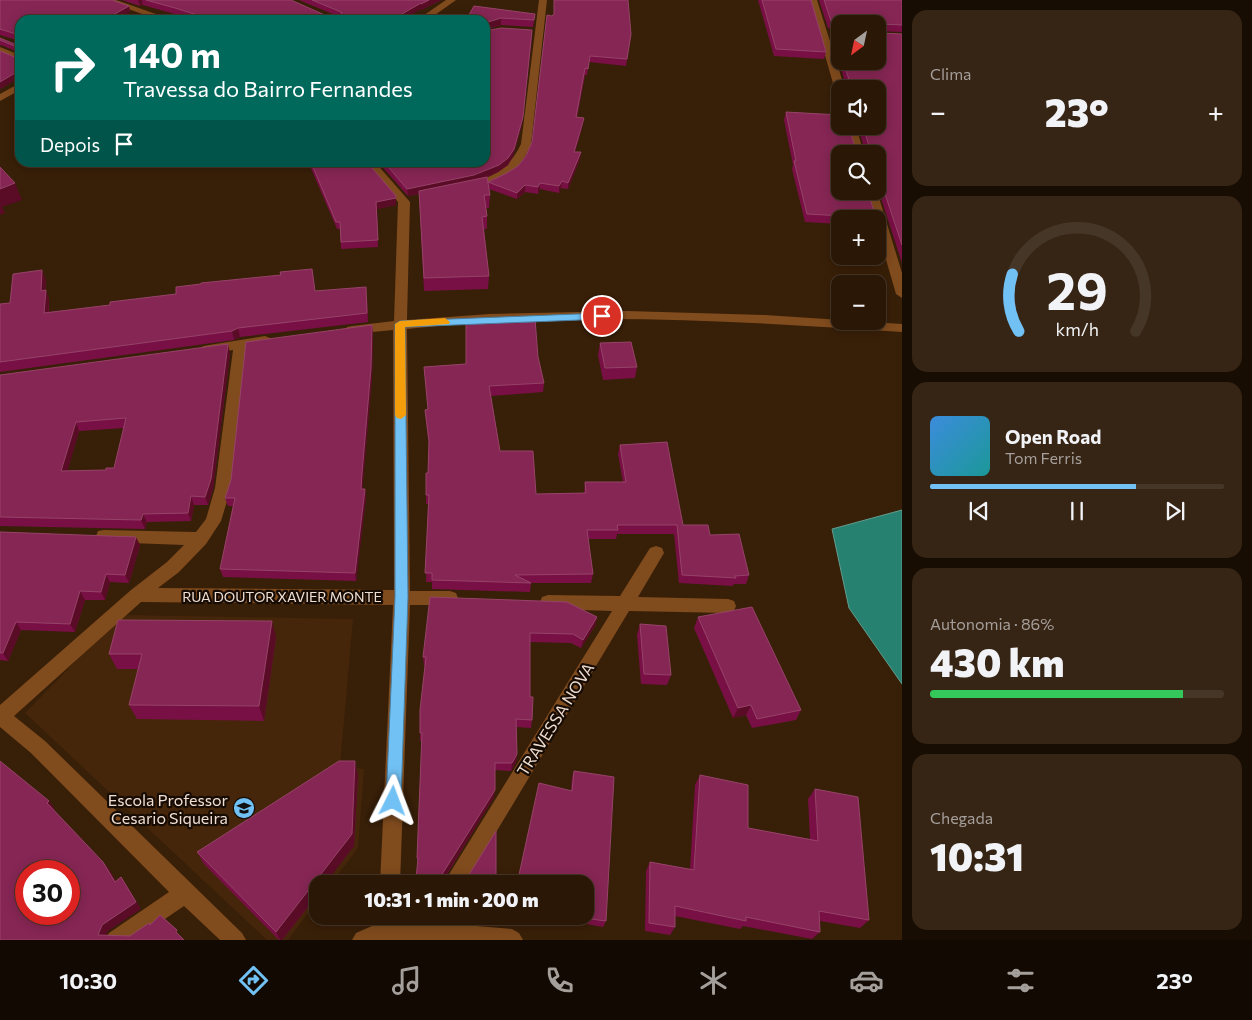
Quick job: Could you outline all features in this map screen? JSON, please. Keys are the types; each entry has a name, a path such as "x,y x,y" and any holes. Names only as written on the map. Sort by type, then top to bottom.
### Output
{"street":[{"path":"107,0 155,15"},
{"path":"126,6 135,0"},
{"path":"430,15 452,0"},
{"path":"471,186 490,182 510,171 519,160 526,144 534,32 543,0"},
{"path":"813,0 827,34 838,80"},
{"path":"142,15 147,12"},
{"path":"2,45 15,52"},
{"path":"2,45 15,55"},
{"path":"0,98 15,89"},
{"path":"374,167 409,201 400,324 402,597 390,875"},
{"path":"874,200 902,294"},
{"path":"334,332 400,324 582,316 787,320 902,328"},
{"path":"192,351 278,340"},
{"path":"235,940 185,894 38,747 0,716 137,594 173,567 200,539 213,521 223,488 240,344"},
{"path":"86,535 200,539"},
{"name":"TRAVESSA NOVA","path":"459,875 656,553"},
{"name":"RUA DOUTOR XAVIER MONTE","path":"137,594 470,599"},
{"path":"529,601 728,606"},
{"path":"116,940 185,894"},
{"path":"363,940 388,929 419,925"},
{"path":"432,925 512,940"}],"shaded area":[{"name":"Escola Professor Cesario Siqueira","path":"121,615 353,619 340,766 364,769 358,848 338,875 309,875 309,912 288,940 267,940 25,713"}],"water":[{"path":"902,510 902,684 849,608 832,529"}],"building":[{"path":"0,0 112,0 129,6 113,15 15,15 15,34 0,29"},
{"path":"146,0 291,0 325,15 197,15"},
{"path":"312,0 429,0 400,15 342,15 341,12"},
{"path":"554,0 628,0 631,34 627,59 590,56 588,69 585,68 576,117 584,118 574,152 581,152 568,183 562,181 559,186 540,183 538,187 525,185 517,193 488,182 518,166 526,156 532,142 547,15 552,16 554,14"},
{"path":"762,0 811,0 826,52 776,49"},
{"path":"824,0 902,0 902,25 886,24 886,15 831,15 831,21"},
{"path":"474,6 535,14 534,20 501,18 490,21 490,15 469,15"},
{"path":"501,28 532,30 523,117 514,149 508,158 499,165 474,175 407,189 388,167 490,167 490,30"},
{"path":"886,33 902,34 902,245 886,197 886,145 869,145 866,135 886,135 886,80 849,80 846,70 886,70"},
{"path":"0,38 15,44 15,46 0,40"},
{"path":"0,51 15,57 15,73 0,82"},
{"path":"786,112 831,114 831,135 851,135 854,145 831,145 831,200 871,200 873,210 831,210 831,215 807,214 794,161 796,161"},
{"path":"0,167 15,183 0,189"},
{"path":"313,167 371,167 396,196 396,198 376,202 378,240 341,242 340,222 336,222"},
{"path":"487,177 490,195 484,195 487,216 482,217 489,276 424,278 419,191"},
{"path":"312,269 315,291 366,287 367,313 238,328 232,331 0,362 0,304 10,303 13,274 42,270 41,291 46,290 44,313 176,294 176,287 281,275 280,272"},
{"path":"466,319 535,319 538,357 544,383 489,386 500,451 533,451 536,494 586,493 585,482 626,482 620,445 667,442 683,525 708,525 710,535 739,534 749,575 735,576 736,578 682,575 677,525 617,525 618,530 587,530 593,574 515,575 531,583 432,580 432,573 425,573 429,495 426,495 426,473 428,473 429,441 425,410 428,409 424,367 466,364"},
{"path":"372,325 371,368 361,489 365,489 355,573 220,569 235,498 225,498 231,480 246,342"},
{"path":"631,342 637,367 605,368 600,343"},
{"path":"228,344 211,479 205,497 191,496 188,513 143,514 141,520 0,517 0,375","holes":["126,418 114,468 106,468 106,470 61,471 76,422"]},
{"path":"0,532 136,537 125,575 106,574 101,592 80,591 70,624 16,622 3,653 0,653"},
{"path":"430,597 567,602 597,617 583,640 573,634 530,633 530,697 533,697 532,720 516,719 517,754 512,763 495,763 495,790 442,875 416,875 422,733 420,733 420,710 426,657 423,657"},
{"path":"752,607 801,710 757,719 751,705 738,708 698,617"},
{"path":"118,620 272,621 259,706 129,705 142,654 109,654"},
{"path":"640,624 666,626 671,675 644,674"},
{"path":"0,761 49,801 47,803 103,862 115,882 121,877 136,902 102,925 98,935 130,936 149,923 150,925 160,915 177,930 176,932 184,940 0,940"},
{"path":"339,761 355,761 352,834 320,875 309,875 309,889 276,932 197,852"},
{"path":"574,771 614,777 606,921 594,919 594,875 519,875 539,783 572,791"},
{"path":"700,775 748,785 748,828 818,841 815,789 858,797 869,920 819,911 820,932 746,917 746,921 675,906 675,927 649,923 650,862 694,870"},
{"path":"496,831 496,875 469,875"}],"slow traffic":[{"path":"401,415 400,324 445,322"}],"place":[{"name":"Escola Professor Cesario Siqueira","path":"244,808"}],"route":[{"path":"393,801 402,597 400,324 602,316"}]}
